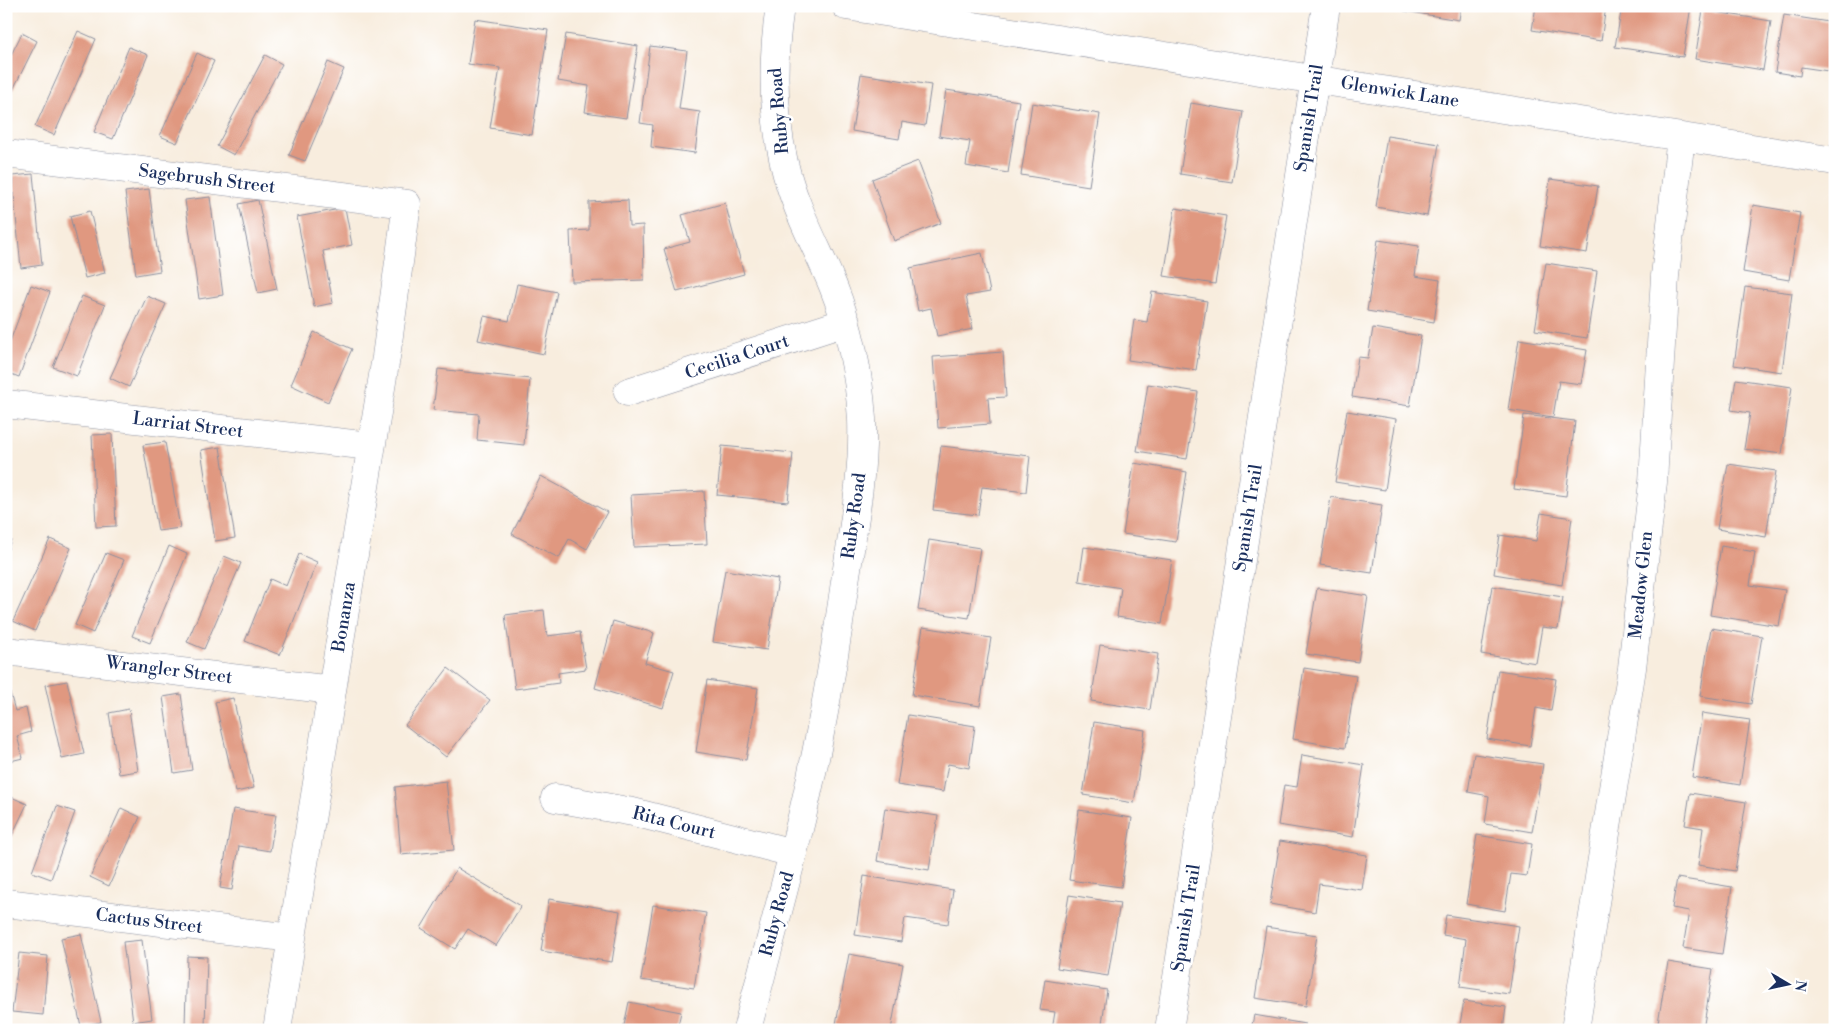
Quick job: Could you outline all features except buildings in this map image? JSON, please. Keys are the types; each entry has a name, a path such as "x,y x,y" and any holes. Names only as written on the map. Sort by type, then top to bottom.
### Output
{"street":[{"name":"Ruby Road","path":"747,1030 793,853 820,734 861,476 862,420 857,372 846,322 833,286 802,218 784,165 774,88 776,38 780,6"},
{"name":"Glenwick Lane","path":"846,6 1835,161"},
{"name":"Spanish Trail","path":"1169,1030 1326,6"},
{"name":"Meadow Glen","path":"1575,1030 1632,668 1653,482 1665,276 1681,138"},
{"name":"Sagebrush Street","path":"6,154 407,204"},
{"name":"Bonanza","path":"277,1030 370,446 386,357 407,204"},
{"name":"Cecilia Court","path":"628,392 846,322"},
{"name":"Larriat Street","path":"6,404 370,446"},
{"name":"Wrangler Street","path":"6,651 332,690"},
{"name":"Rita Court","path":"555,798 633,812 793,853"},
{"name":"Cactus Street","path":"6,903 292,938"}]}
